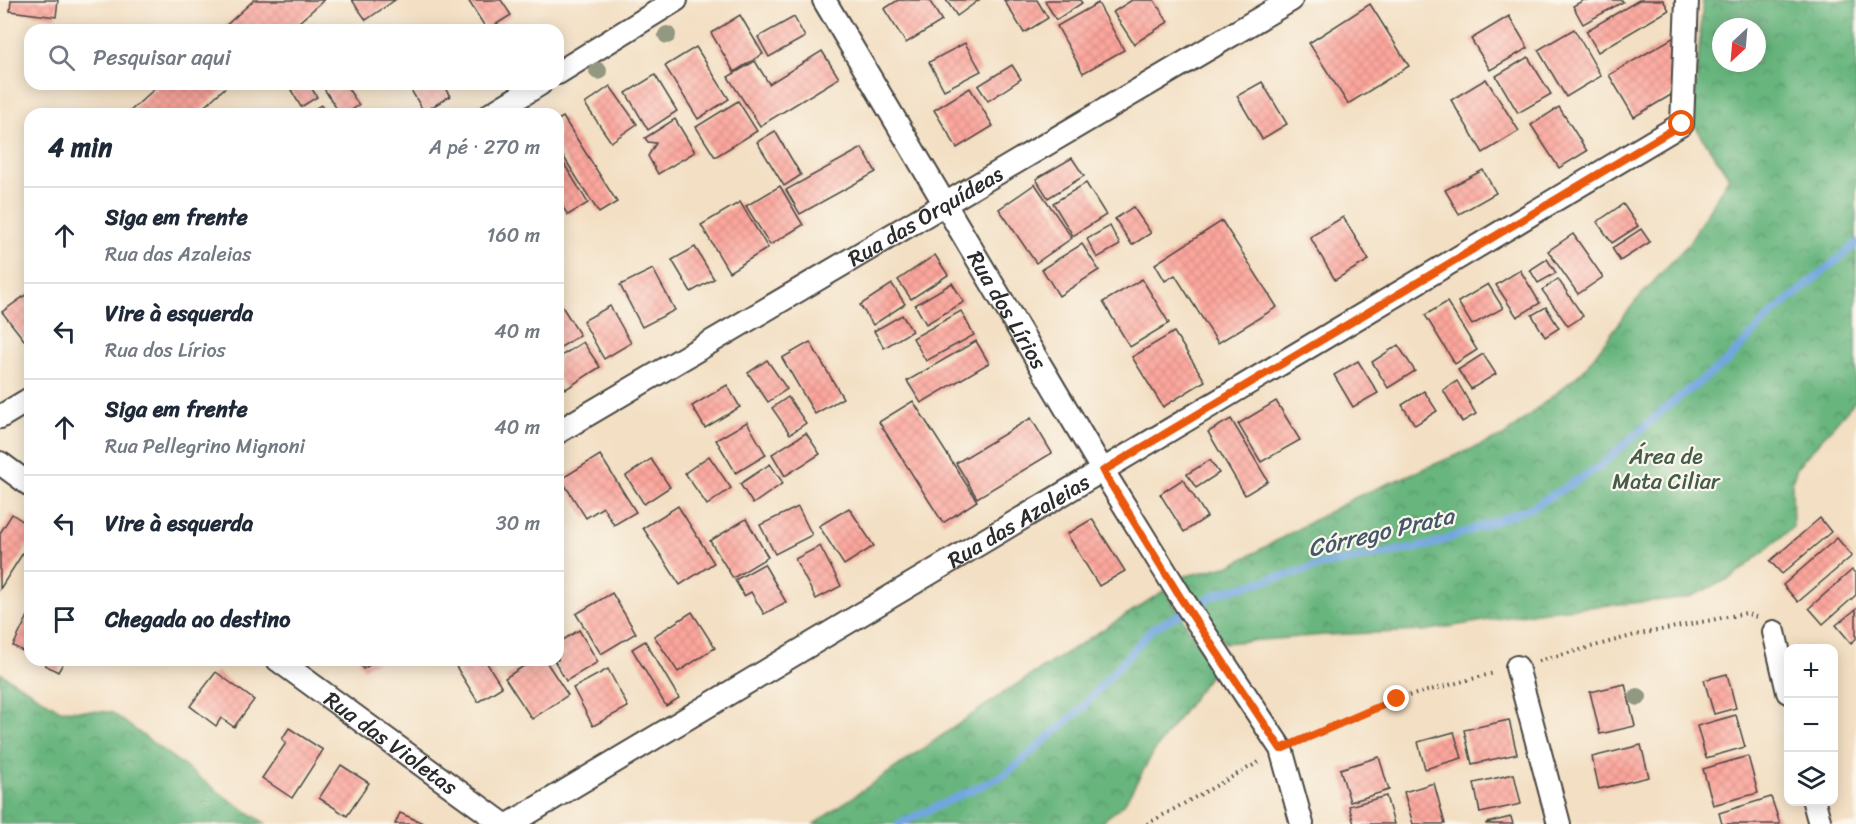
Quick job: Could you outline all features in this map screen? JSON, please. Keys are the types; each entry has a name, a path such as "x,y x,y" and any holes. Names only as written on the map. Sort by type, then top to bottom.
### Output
{"street":[{"path":"564,69 676,0"},
{"name":"Rua dos Lírios","path":"824,0 1103,471 1180,597 1281,749 1302,824"},
{"name":"Rua das Orquídeas","path":"564,428 1291,0"},
{"name":"Rua das Azaleias","path":"510,824 1682,124 1687,0"},
{"path":"501,108 530,90"},
{"path":"0,417 24,403"},
{"path":"0,463 24,480"},
{"path":"1774,632 1784,675"},
{"name":"Rua das Violetas","path":"286,666 503,824"},
{"path":"1516,667 1559,824"},
{"path":"1815,806 1820,824"}],"path":[{"path":"1147,824 1281,749 1397,699 1635,635 1746,613 1766,621 1774,632"}],"green space":[{"name":"Área de Mata Ciliar","path":"1703,0 1856,0 1856,400 1797,467 1792,483 1793,527 1733,577 1687,598 1544,611 1423,631 1325,635 1224,643 1182,577 1234,564 1356,497 1505,435 1583,371 1635,302 1688,244 1729,177 1693,123"},
{"path":"1165,590 1214,670 1155,750 1124,804 1099,824 814,824 1008,690"},
{"path":"0,673 60,710 111,712 266,824 0,824"}],"building":[{"path":"11,0 58,0 56,17 10,11"},
{"path":"254,0 324,0 297,24 228,24"},
{"path":"352,0 395,0 366,20"},
{"path":"468,0 501,0 511,15 497,24 483,24"},
{"path":"898,0 929,0 942,21 906,43 884,9"},
{"path":"946,0 979,0 957,16"},
{"path":"1004,0 1037,0 1048,18 1024,33"},
{"path":"1080,0 1082,3 1056,20 1045,1"},
{"path":"1132,0 1154,0 1168,22 1134,44 1113,12"},
{"path":"1584,0 1622,0 1623,2 1583,24 1573,6"},
{"path":"1639,0 1663,0 1669,10 1598,52 1586,31"},
{"path":"1098,3 1124,50 1083,73 1057,26"},
{"path":"1370,4 1409,66 1348,104 1309,43"},
{"path":"740,15 763,54 734,72 711,33"},
{"path":"1509,16 1528,48 1490,70 1471,39"},
{"path":"794,17 805,37 769,57 758,37"},
{"path":"1574,29 1601,76 1566,97 1538,50"},
{"path":"1676,36 1676,92 1634,117 1609,75"},
{"path":"965,43 981,71 944,90 929,62"},
{"path":"696,47 729,99 698,119 665,66"},
{"path":"822,51 839,78 760,126 728,77 755,61 769,84"},
{"path":"1528,57 1551,94 1518,113 1496,76"},
{"path":"1012,65 1021,79 988,101 978,86"},
{"path":"655,75 677,111 648,130 626,93"},
{"path":"1486,79 1519,131 1483,153 1451,100"},
{"path":"1262,82 1287,124 1262,139 1237,96"},
{"path":"610,86 637,124 611,142 585,104"},
{"path":"970,88 993,126 957,148 934,110"},
{"path":"153,90 222,90 203,108 134,108"},
{"path":"291,90 313,90 317,97 301,107"},
{"path":"325,90 349,90 359,105 355,108 336,108"},
{"path":"411,90 446,90 450,96 430,108 422,108"},
{"path":"738,101 757,131 715,157 696,127"},
{"path":"1559,107 1587,151 1559,168 1531,125"},
{"path":"564,119 617,202 599,213 564,158"},
{"path":"675,119 695,152 658,174 648,156 656,143 648,142 645,138"},
{"path":"775,131 801,175 784,186 757,142"},
{"path":"862,148 876,172 800,214 786,190"},
{"path":"1072,158 1084,176 1048,198 1036,179"},
{"path":"564,164 588,203 568,215 564,209"},
{"path":"1483,170 1496,193 1459,214 1445,190"},
{"path":"1086,183 1106,215 1073,236 1053,203"},
{"path":"1035,184 1072,238 1036,263 999,209"},
{"path":"780,186 803,225 770,245 746,206"},
{"path":"740,202 768,248 729,272 701,225"},
{"path":"1623,204 1638,226 1612,243 1597,222"},
{"path":"1133,207 1151,233 1132,245 1115,219"},
{"path":"1343,217 1369,260 1335,280 1310,237"},
{"path":"1222,221 1277,307 1218,343 1175,275 1165,281 1155,264"},
{"path":"1110,226 1120,245 1097,258 1087,239"},
{"path":"1641,229 1650,242 1620,261 1612,248"},
{"path":"1573,234 1603,277 1578,294 1548,251"},
{"path":"1082,244 1099,270 1059,296 1042,269"},
{"path":"695,247 714,279 691,292 672,260"},
{"path":"935,255 948,275 911,299 898,280"},
{"path":"1547,259 1556,273 1538,283 1530,270"},
{"path":"653,269 675,310 642,327 620,285"},
{"path":"1520,270 1540,303 1517,317 1496,285"},
{"path":"1142,279 1169,323 1130,347 1103,302"},
{"path":"1558,279 1583,316 1568,326 1542,290"},
{"path":"952,283 964,302 926,324 915,305"},
{"path":"892,284 905,304 873,325 860,305"},
{"path":"1488,284 1503,308 1472,325 1458,302"},
{"path":"24,296 24,340 2,312"},
{"path":"1447,302 1477,350 1455,364 1425,315"},
{"path":"610,306 631,343 604,359 583,321"},
{"path":"1546,307 1559,328 1545,337 1532,315"},
{"path":"564,310 580,335 564,345"},
{"path":"961,311 974,335 926,361 913,338"},
{"path":"902,315 912,331 884,348 874,331"},
{"path":"1174,332 1205,381 1163,407 1132,357"},
{"path":"976,341 989,363 921,403 907,381"},
{"path":"583,342 600,367 566,389 564,386 564,354"},
{"path":"810,342 843,398 815,414 782,358"},
{"path":"1398,345 1415,371 1388,388 1372,362"},
{"path":"1483,354 1496,374 1471,389 1458,370"},
{"path":"767,360 787,389 768,402 748,373"},
{"path":"1358,361 1378,393 1353,407 1334,375"},
{"path":"1457,381 1476,414 1462,422 1443,390"},
{"path":"727,385 740,407 705,428 692,406"},
{"path":"1424,391 1437,411 1415,425 1402,405"},
{"path":"788,397 806,423 790,434 772,408"},
{"path":"913,401 977,501 943,523 879,422"},
{"path":"1276,401 1300,440 1261,462 1238,424"},
{"path":"1031,418 1052,453 977,498 956,463"},
{"path":"1231,419 1268,481 1245,495 1208,432"},
{"path":"747,422 766,455 736,473 716,440"},
{"path":"806,433 820,454 785,476 772,454"},
{"path":"600,455 636,512 614,525 603,507 586,518 564,484 564,477"},
{"path":"709,456 731,488 707,505 685,473"},
{"path":"651,459 670,487 644,504 626,476"},
{"path":"1210,460 1219,473 1196,488 1187,474"},
{"path":"770,464 783,483 753,504 740,484"},
{"path":"1183,479 1207,517 1184,532 1160,494"},
{"path":"678,506 714,563 680,585 643,528"},
{"path":"798,507 812,535 775,554 760,525"},
{"path":"849,508 874,546 844,565 819,526"},
{"path":"12,514 24,522 24,551 0,589 0,533"},
{"path":"1820,518 1831,532 1782,574 1770,561"},
{"path":"746,519 768,557 733,578 710,541"},
{"path":"1092,519 1125,571 1099,586 1067,534"},
{"path":"1837,538 1852,556 1798,602 1783,585"},
{"path":"820,546 841,586 816,599 795,559"},
{"path":"764,564 786,602 764,614 751,592 744,596 735,580"},
{"path":"1852,570 1856,574 1856,595 1823,624 1809,608"},
{"path":"612,593 636,633 601,654 576,614"},
{"path":"1856,609 1856,639 1851,643 1836,625"},
{"path":"692,612 715,648 678,672 654,636"},
{"path":"24,624 24,652 13,646"},
{"path":"579,630 598,662 566,681 557,666 564,666 564,639"},
{"path":"645,641 679,698 666,706 632,649"},
{"path":"47,666 62,666 58,672"},
{"path":"456,666 489,666 502,687 478,702"},
{"path":"524,666 549,666 568,695 532,719 505,678"},
{"path":"608,669 628,707 593,726 573,688"},
{"path":"216,672 254,700 234,727 221,718 216,726 190,706"},
{"path":"1727,674 1736,708 1714,714 1704,680"},
{"path":"1625,684 1635,726 1600,734 1590,692"},
{"path":"1736,715 1745,747 1706,758 1697,726"},
{"path":"1509,720 1517,754 1472,764 1464,730"},
{"path":"289,728 323,750 292,798 262,778 286,743 282,739"},
{"path":"1454,732 1462,758 1425,769 1418,742"},
{"path":"1641,745 1649,777 1599,789 1592,757"},
{"path":"1748,756 1758,793 1713,805 1703,769"},
{"path":"1379,757 1389,790 1350,802 1340,769"},
{"path":"341,765 369,783 347,816 319,798"},
{"path":"1514,774 1521,804 1480,813 1474,783"},
{"path":"1434,783 1445,824 1413,824 1404,792"},
{"path":"1386,796 1394,824 1354,824 1349,806"},
{"path":"1771,797 1780,824 1722,824 1719,813"},
{"path":"400,813 425,824 395,824"},
{"path":"1511,817 1513,824 1486,824 1486,823"}],"waterway":[{"name":"Córrego Prata","path":"899,824 1006,774 1079,711 1152,629 1219,593 1323,565 1431,545 1533,507 1599,467 1668,406 1726,362 1772,314 1856,244"}],"route":[{"path":"1397,699 1281,749 1180,597 1103,471 1682,124"}]}
